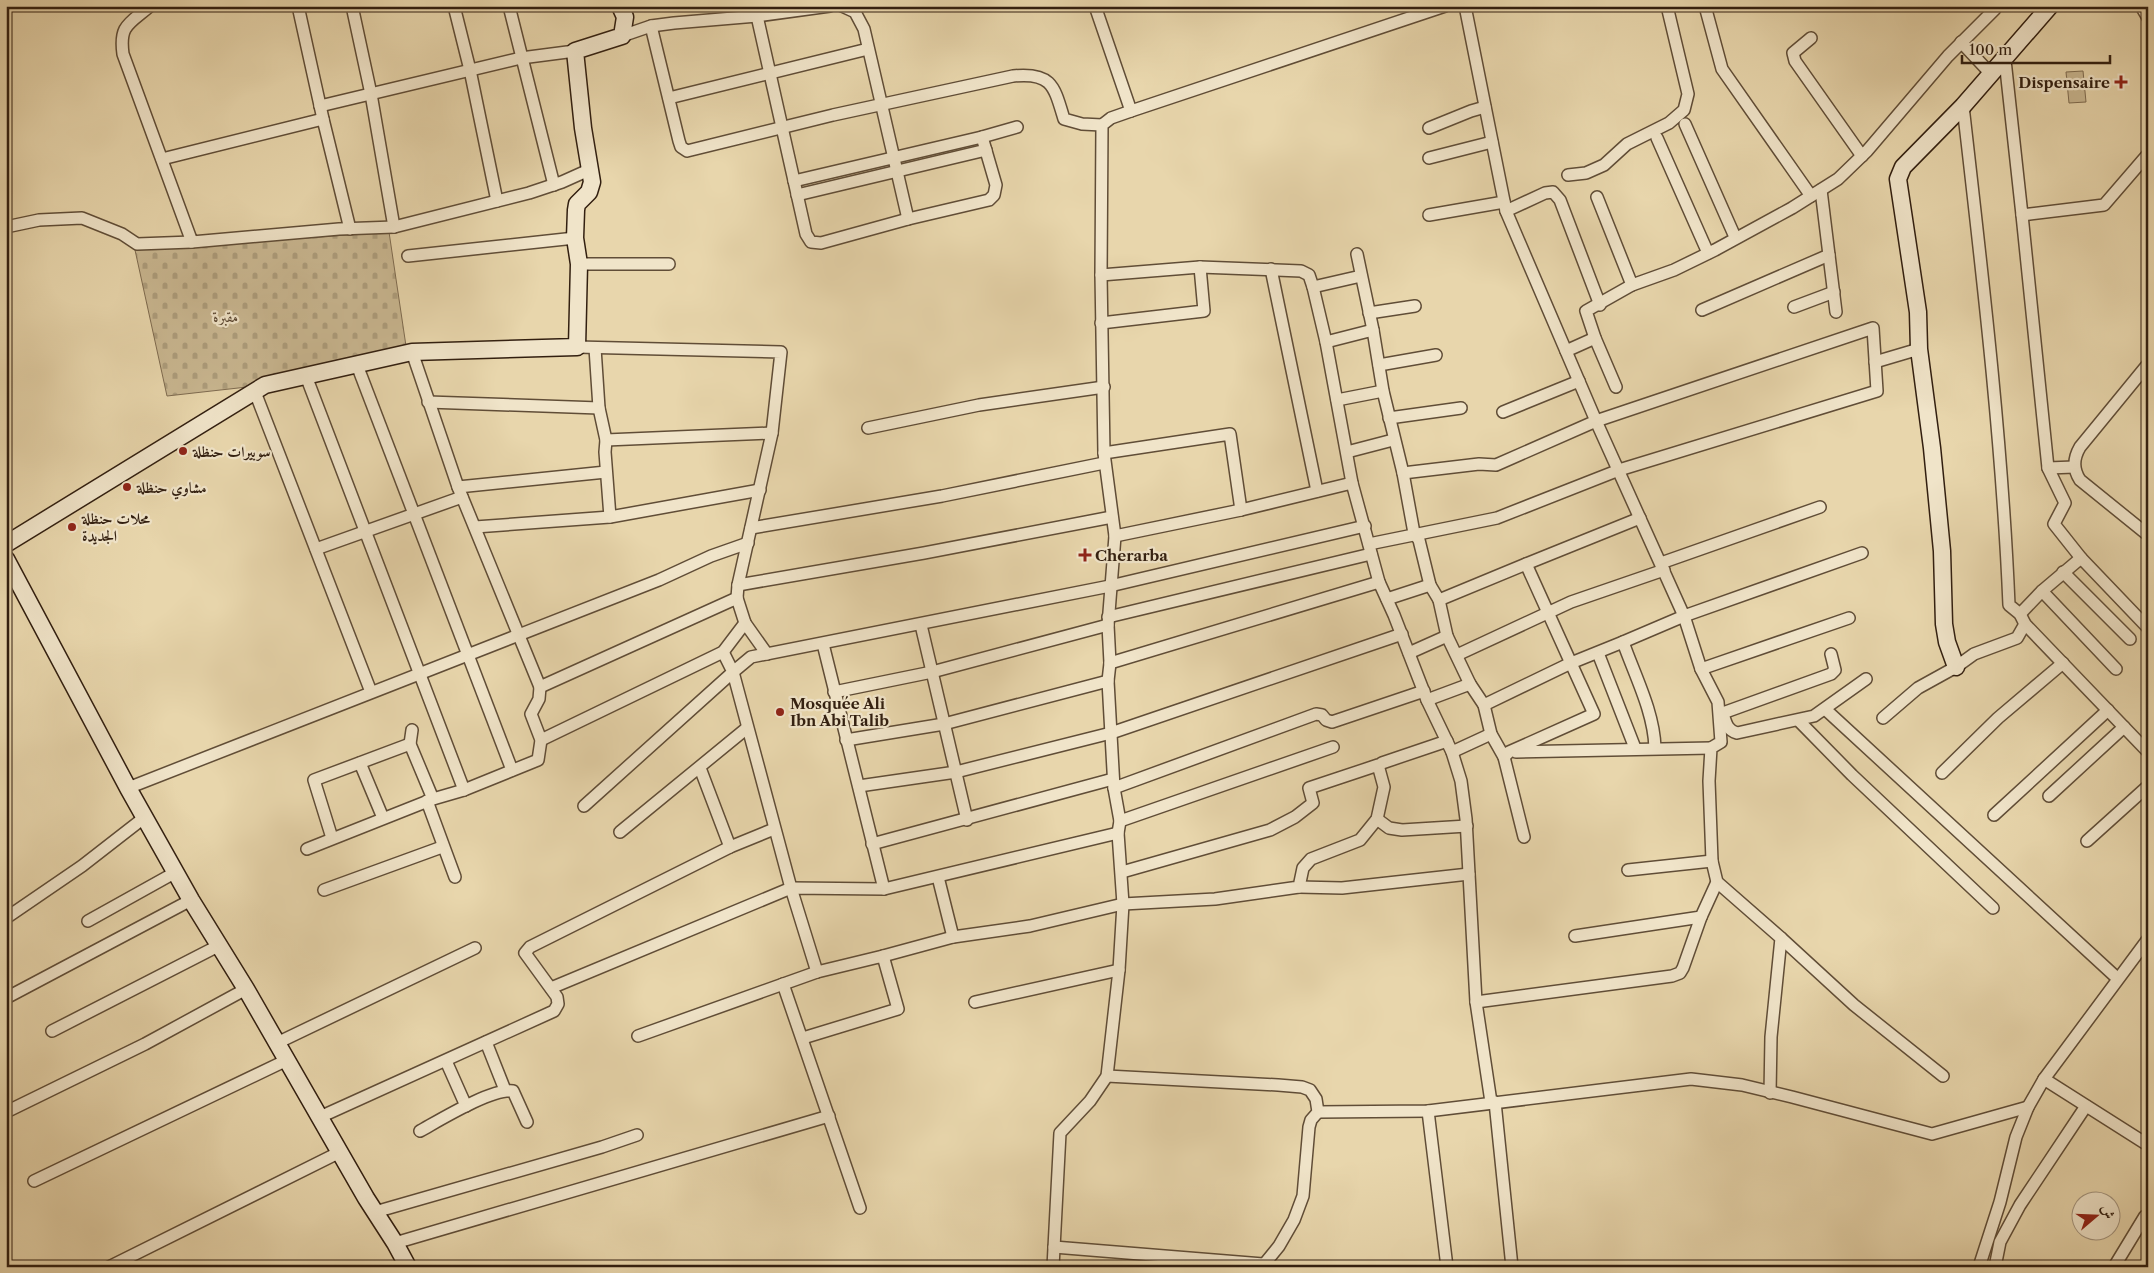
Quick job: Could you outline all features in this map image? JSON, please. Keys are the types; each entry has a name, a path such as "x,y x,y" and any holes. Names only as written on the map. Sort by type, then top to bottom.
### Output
{"street":[{"path":"150,6 126,26 121,39 124,54 192,242"},
{"path":"298,6 350,228"},
{"path":"352,6 371,94 394,227"},
{"path":"454,6 470,70 497,201"},
{"path":"509,6 554,185"},
{"path":"620,6 625,18 622,36"},
{"path":"320,106 521,58 575,51 651,26 757,16 830,6"},
{"path":"842,6 859,17 864,29 908,219"},
{"path":"1095,6 1131,111"},
{"path":"651,26 680,144 686,150 882,104 1013,76 1032,74 1046,80 1056,94 1064,119 1082,124 1102,125 1111,118 1131,111 1445,6"},
{"path":"1465,6 1505,207 1596,421 1684,616 1700,669 1718,702 1728,728 1730,731 1737,733 1799,721 1814,716 1866,679"},
{"path":"1568,175 1586,173 1604,165 1627,144 1670,122 1684,110 1688,94 1667,6"},
{"path":"1705,6 1722,70 1816,193 1829,255 1836,312"},
{"path":"1956,667 1944,624 1941,542 1932,448 1919,349 1918,312 1898,179 1903,167 1964,106 2050,6"},
{"path":"2141,6 2148,18"},
{"path":"1616,387 1595,338 1586,311 1600,305 1632,285 1674,270 1708,253 1792,208 1838,179 1862,156 1961,42 1994,9"},
{"path":"757,16 807,237 814,244 992,198 996,192 996,185 982,137"},
{"path":"1811,38 1793,52 1795,60 1862,156"},
{"path":"1961,42 1991,74"},
{"path":"669,98 868,49"},
{"path":"575,51 583,128 592,187 577,204 576,238 579,264 577,347"},
{"path":"2005,60 2048,468 2065,503 2054,524 2081,558 2148,628"},
{"path":"1964,106 1982,268 2004,502 2010,605 2063,664 2148,752"},
{"path":"1429,128 1485,107"},
{"path":"162,159 323,119"},
{"path":"1686,124 1735,237"},
{"path":"1053,1267 1060,1132 1090,1101 1107,1076 1119,970 1122,904 1122,872 1118,833 1120,821 1114,783 1108,681 1110,663 1108,621 1115,536 1104,458 1104,387 1101,324 1103,299 1101,276 1102,125"},
{"path":"794,181 1017,127"},
{"path":"1657,138 1708,253"},
{"path":"1429,158 1492,142"},
{"path":"797,195 986,150"},
{"path":"2022,215 2104,205 2148,154"},
{"path":"6,227 40,220 82,218 122,234 137,244 192,242 350,228 394,227 554,185 590,169"},
{"path":"1429,214 1505,207 1553,192 1560,200 1600,305"},
{"path":"1597,197 1632,285"},
{"path":"408,256 576,238"},
{"path":"1357,254 1373,330 1383,391 1403,473 1414,533 1419,540 1430,585 1439,600 1447,636 1470,684 1484,705 1491,734 1507,754 1524,837"},
{"path":"1702,310 1829,255"},
{"path":"579,264 669,264"},
{"path":"1101,276 1200,267 1272,269 1301,271 1309,275 1314,286 1352,482 1379,582 1402,634 1425,695 1449,746 1460,781 1467,826 1476,1002 1493,1102 1512,1267"},
{"path":"1101,324 1204,311 1200,267"},
{"path":"1272,269 1316,491"},
{"path":"1314,286 1361,276"},
{"path":"1794,307 1834,292"},
{"path":"1369,313 1415,306"},
{"path":"834,692 932,672 1108,621 1370,549 1414,533 1497,518 1619,470 1876,391 1873,328 1596,421 1496,465 1479,464 1403,473"},
{"path":"1326,342 1373,330"},
{"path":"1566,351 1595,338"},
{"path":"6,544 265,386 412,352 577,347 781,352 772,433 738,586 737,598 745,623 767,654"},
{"path":"595,348 599,408 606,440 606,472 610,517"},
{"path":"1875,362 1919,349"},
{"path":"307,849 383,818 430,800 464,790 538,760 541,740 531,714 539,699 540,687 460,492 412,352"},
{"path":"1379,365 1436,355"},
{"path":"2147,534 2080,480 2074,467 2076,453 2080,447 2148,364"},
{"path":"357,365 512,770"},
{"path":"306,376 464,790"},
{"path":"1503,412 1579,380"},
{"path":"868,428 979,405 1104,387"},
{"path":"1337,400 1383,391"},
{"path":"255,392 371,692"},
{"path":"428,402 599,408"},
{"path":"1389,418 1461,408"},
{"path":"606,440 772,433"},
{"path":"751,528 942,496 1104,458 1230,434 1241,510"},
{"path":"1347,452 1394,440"},
{"path":"2048,468 2074,467"},
{"path":"316,549 415,514 460,492 606,472"},
{"path":"1115,536 1241,510 1352,482"},
{"path":"474,527 610,517 760,490"},
{"path":"1457,655 1571,602 1820,507"},
{"path":"738,586 1112,518"},
{"path":"1439,600 1640,518"},
{"path":"584,806 751,657 921,625 1110,586 1365,526"},
{"path":"128,788 420,672 519,636 748,543"},
{"path":"1484,705 1571,663 1684,616 1862,553"},
{"path":"1883,718 1918,688 1956,667 1974,654 2017,638 2022,619 2042,591 2081,558"},
{"path":"6,559 128,788 191,900 246,989 408,1267"},
{"path":"1507,754 1594,714 1526,564"},
{"path":"2063,572 2130,639"},
{"path":"1110,663 1379,582"},
{"path":"1387,600 1430,585"},
{"path":"2042,591 2116,669"},
{"path":"540,687 737,598"},
{"path":"1700,669 1849,618"},
{"path":"541,740 723,652 745,623"},
{"path":"921,625 967,820"},
{"path":"859,786 956,772 1111,733 1402,634"},
{"path":"1409,653 1447,636"},
{"path":"1622,642 1655,734 1655,748"},
{"path":"823,644 884,889"},
{"path":"723,652 733,672 790,888 817,972"},
{"path":"1598,652 1635,748"},
{"path":"1721,713 1832,674 1836,670 1831,654"},
{"path":"1942,774 1998,718 2063,664"},
{"path":"846,740 944,724 1108,681"},
{"path":"872,844 1114,783 1316,714 1322,715 1326,720 1332,722 1470,684"},
{"path":"1825,709 2117,978"},
{"path":"1994,815 2108,710"},
{"path":"1507,754 1635,748 1711,748 1721,742 1721,713"},
{"path":"1799,721 1852,775 1993,908"},
{"path":"2049,796 2124,727"},
{"path":"620,832 747,728"},
{"path":"412,730 410,744 430,800 442,847 455,877"},
{"path":"1382,763 1491,734"},
{"path":"332,838 314,780 410,744"},
{"path":"1120,821 1334,747"},
{"path":"1711,748 1712,861 1717,882 1854,1005 1943,1076"},
{"path":"360,762 383,818"},
{"path":"1122,872 1270,830 1295,817 1313,803 1309,788 1378,765 1384,787 1377,819 1360,840 1311,858 1303,868 1299,887"},
{"path":"700,768 730,847"},
{"path":"2087,841 2148,786"},
{"path":"6,918 82,866 145,817"},
{"path":"1377,819 1389,828 1402,830 1467,826"},
{"path":"320,1117 554,1011 558,1004 557,997 525,953 530,947 730,847 774,829"},
{"path":"551,988 790,888 884,889 1118,833"},
{"path":"324,890 442,847"},
{"path":"1628,870 1712,861"},
{"path":"88,920 176,872"},
{"path":"638,1036 817,972 953,937 1030,926 1122,904 1215,899 1299,887 1342,888 1469,874"},
{"path":"938,877 953,937"},
{"path":"1476,1002 1672,976 1680,973 1684,968 1701,917 1717,882"},
{"path":"6,998 191,900"},
{"path":"1575,936 1701,917"},
{"path":"1770,1093 1771,1036 1781,938"},
{"path":"1979,1267 2000,1202 2016,1137 2028,1107 2044,1079 2103,1000 2117,978 2148,939"},
{"path":"52,1031 218,946"},
{"path":"277,1043 475,948"},
{"path":"803,1038 898,1009 883,956"},
{"path":"975,1002 1119,970"},
{"path":"783,984 860,1208"},
{"path":"6,1112 145,1044 246,989"},
{"path":"486,1042 505,1090"},
{"path":"34,1181 287,1060"},
{"path":"446,1061 466,1106"},
{"path":"1107,1076 1302,1087 1310,1090 1316,1100 1318,1112"},
{"path":"1054,1247 1262,1266 1279,1246 1294,1220 1303,1196 1309,1127 1311,1120 1318,1112 1428,1111 1691,1079 1742,1085 1770,1093 1792,1096 1932,1134 2028,1107"},
{"path":"2044,1079 2148,1145"},
{"path":"420,1131 466,1106 505,1090 513,1091 527,1122"},
{"path":"1995,1267 2000,1242 2020,1205 2086,1106"},
{"path":"1428,1111 1447,1267"},
{"path":"395,1243 829,1116"},
{"path":"375,1212 602,1147 637,1135"},
{"path":"109,1267 340,1152"},
{"path":"2114,1267 2145,1216"}],"green space":[{"path":"2083,71 2086,102 2069,103 2066,72"},
{"name":"مقبرة","path":"389,232 406,346 265,385 167,396 135,250"}],"place":[{"name":"Dispensaire","path":"2121,82"},
{"name":"سوبيرات حنظلة","path":"183,451"},
{"name":"مشاوي حنظلة","path":"127,487"},
{"name":"محلات حنظلة الجديدة","path":"72,527"},
{"name":"Cherarba","path":"1085,555"},
{"name":"Mosquée Ali Ibn Abi Talib","path":"780,712"}]}
